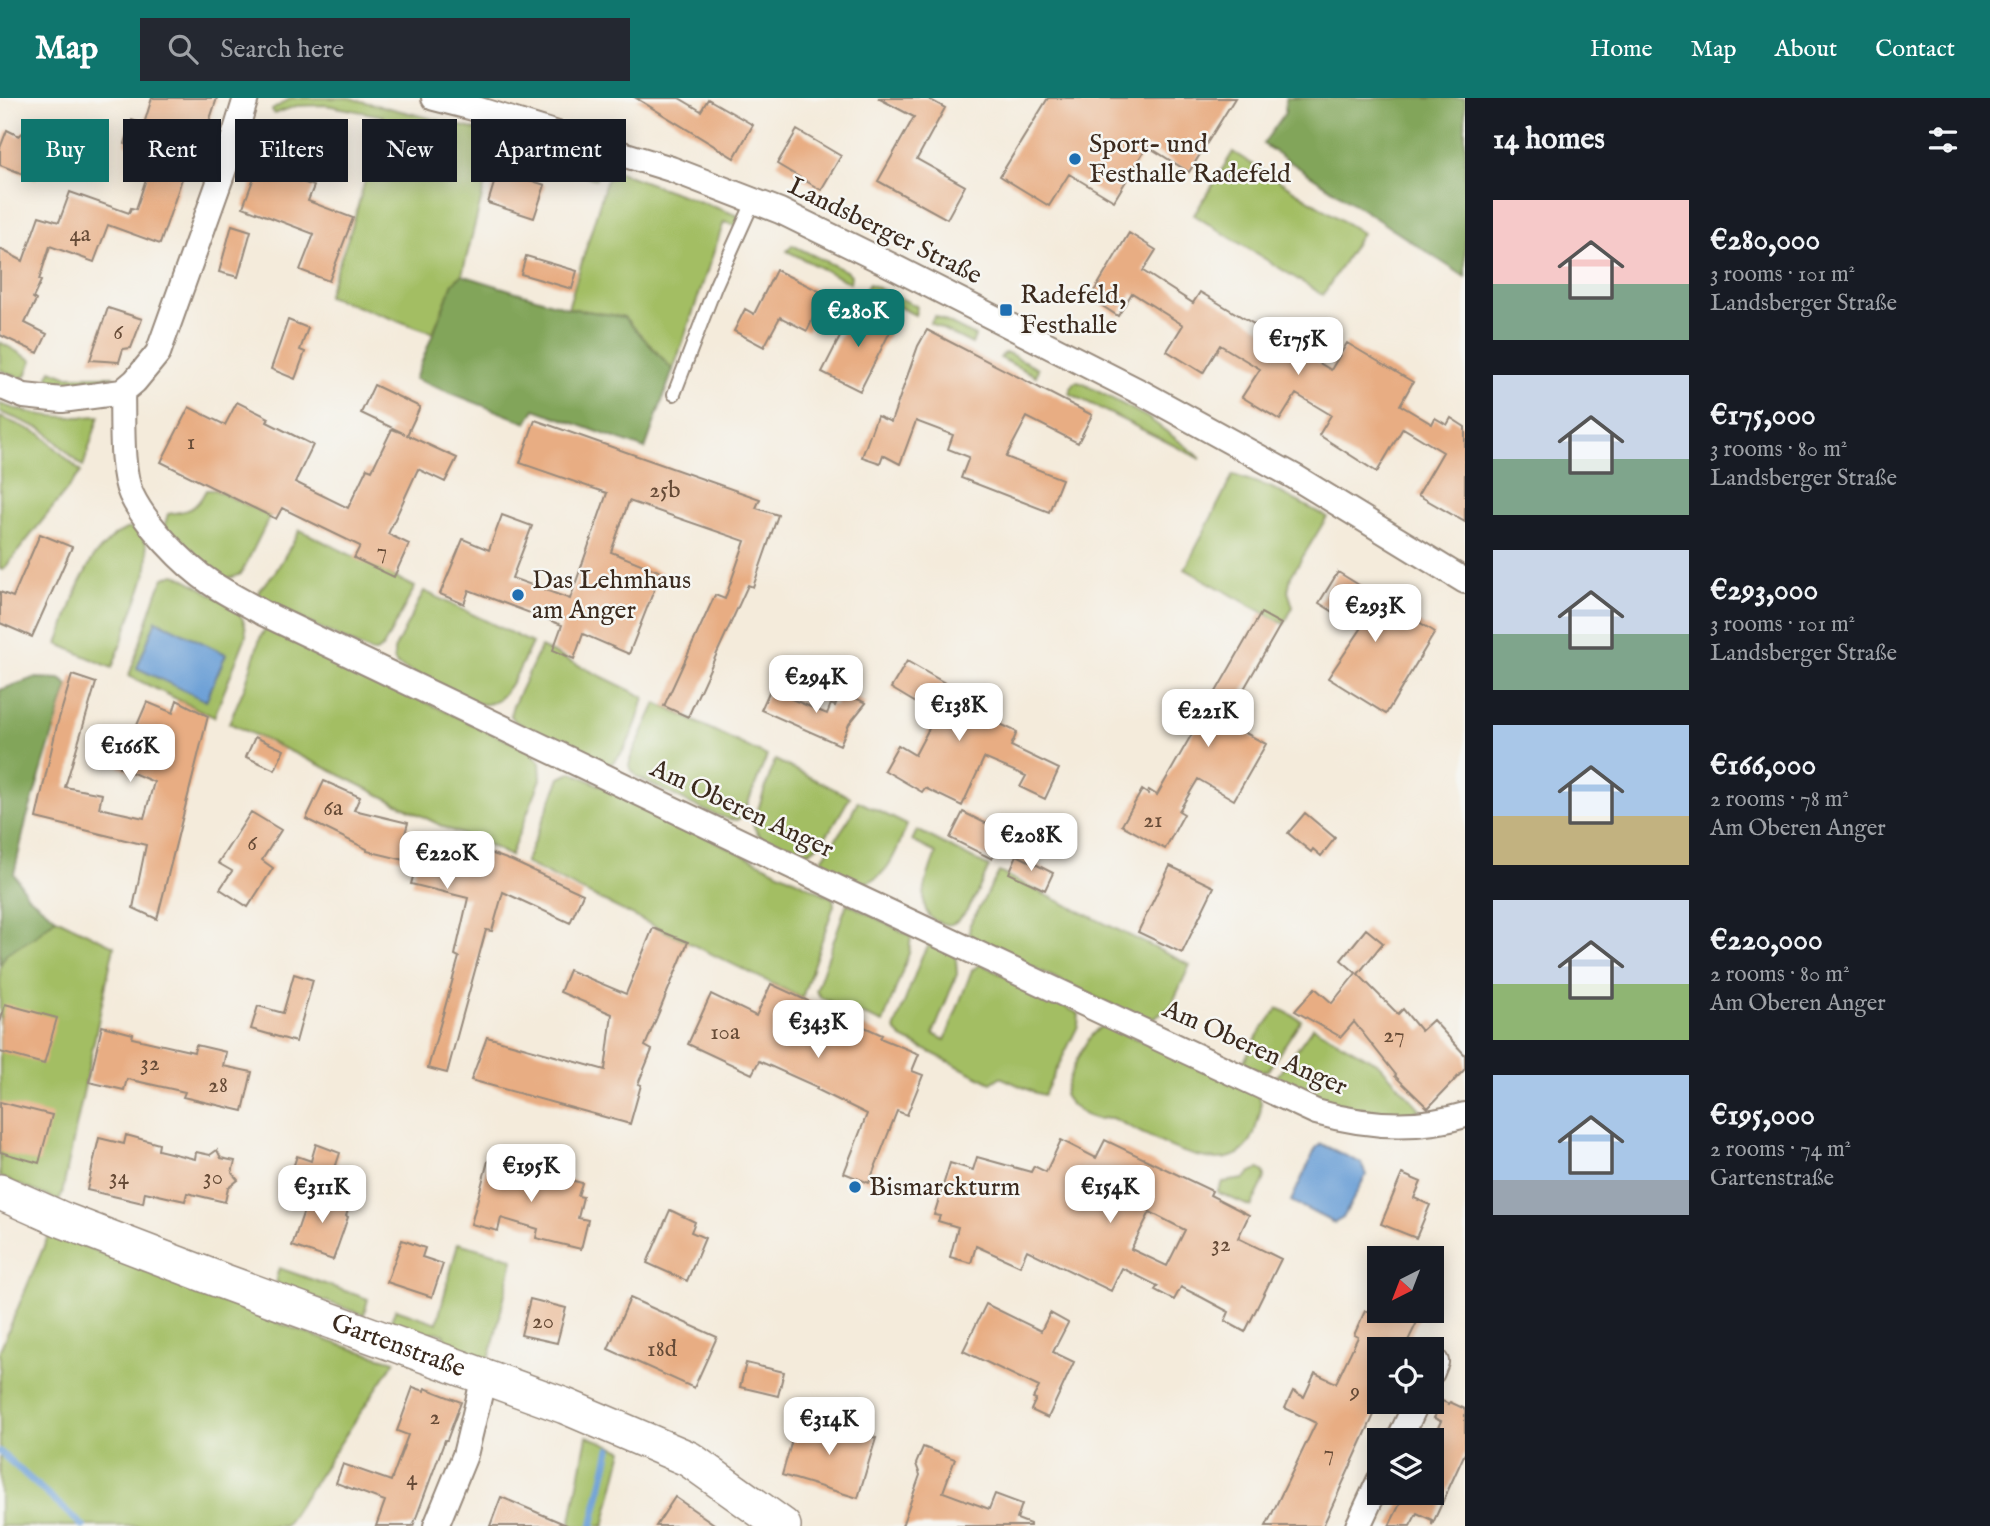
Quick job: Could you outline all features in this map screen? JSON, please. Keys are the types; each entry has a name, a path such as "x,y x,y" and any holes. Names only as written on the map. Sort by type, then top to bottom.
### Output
{"main road":[{"name":"Gartenstraße","path":"0,1192 63,1220 186,1267 565,1406 689,1459 783,1526"}],"street":[{"path":"0,386 24,396 62,400 122,392 135,382 158,353 226,163 246,98"},
{"name":"Landsberger Straße","path":"434,98 671,169 754,200 881,260 1144,394 1296,477 1465,581"},
{"name":"Am Oberen Anger","path":"122,392 126,472 131,493 149,522 186,562 211,583 263,613 844,891 1316,1112 1345,1121 1404,1125 1444,1122 1465,1115"},
{"path":"436,1526 465,1455 484,1377"},
{"path":"1358,1526 1368,1505"}],"lane":[{"path":"674,394 715,286 754,200"}],"green space":[{"path":"291,98 349,98 433,119 382,119 383,116 326,105 296,106 274,114 272,110"},
{"path":"1286,98 1465,98 1465,277 1263,144 1285,113"},
{"path":"457,125 471,128 471,182 486,182 462,275 453,283 433,333 327,296 352,227 365,182 457,182"},
{"path":"1233,152 1362,233 1323,295 1194,215"},
{"path":"626,175 739,216 737,226 724,222 673,370 624,317 568,308 606,182 626,182"},
{"path":"792,245 848,272 851,275 850,283 787,251"},
{"path":"462,275 568,308 624,317 673,370 645,449 535,409 527,423 415,379 453,283"},
{"path":"869,284 915,305 915,315 865,290"},
{"path":"935,316 975,336 972,344 930,323"},
{"path":"0,342 32,360 26,376 21,378 0,370"},
{"path":"1004,353 1038,368 1036,376 1000,358"},
{"path":"51,370 66,376 114,376 69,388 53,383 48,376"},
{"path":"1076,382 1147,417 1201,459 1069,393"},
{"path":"0,404 49,416 99,416 83,467 44,430 0,412"},
{"path":"0,417 41,434 81,472 3,570 0,569"},
{"path":"1233,475 1270,487 1327,517 1291,576 1288,591 1293,607 1284,624 1185,569"},
{"path":"206,490 215,490 270,516 241,574 233,577 225,578 211,571 164,527 168,514 191,508 199,502"},
{"path":"133,528 142,535 147,545 147,569 112,668 58,644 79,584 94,556 115,535"},
{"path":"300,530 415,587 383,647 376,652 260,600 260,589 276,571"},
{"path":"174,574 228,605 240,615 245,625 246,636 214,717 129,676 157,592 164,578"},
{"path":"424,591 532,643 514,679 495,702 476,703 397,665 394,650"},
{"path":"268,628 530,751 540,762 541,779 510,856 448,829 229,723 245,686 260,638"},
{"path":"541,647 644,697 628,743 611,764 517,723 510,716"},
{"path":"34,678 60,679 68,685 26,821 14,874 28,896 56,918 36,936 7,953 0,965 0,690"},
{"path":"656,703 767,756 743,815 737,820 702,809 637,777 629,766"},
{"path":"775,760 850,797 830,831 809,852 796,854 771,844 760,837 753,824"},
{"path":"572,772 833,898 834,905 802,998 525,863 560,778"},
{"path":"858,801 907,825 889,864 875,879 865,882 850,881 819,864"},
{"path":"917,830 989,867 970,906 960,919 952,924 938,922 930,917 926,910 925,890 936,853 912,841"},
{"path":"999,872 1190,965 1171,1006 1154,1018 1137,1017 971,938 970,924"},
{"path":"847,903 911,936 909,953 883,1023 821,998 816,991"},
{"path":"56,918 114,946 59,1201 0,1177 0,965 7,953 36,936"},
{"path":"930,944 952,952 956,959 957,974 933,1034 945,1040 972,970 981,964 1079,1014 1078,1026 1044,1095 1000,1077 991,1083 902,1038 896,1032 895,1027 922,956"},
{"path":"1278,1008 1301,1020 1268,1070 1260,1072 1244,1061 1258,1035"},
{"path":"1104,1025 1256,1091 1261,1109 1247,1147 1232,1157 1213,1159 1192,1155 1114,1119 1093,1118 1074,1107 1064,1095 1070,1077 1084,1046"},
{"path":"1313,1027 1379,1064 1421,1110 1398,1116 1343,1110 1310,1097 1276,1078"},
{"path":"1259,1169 1264,1172 1265,1178 1251,1207 1217,1192 1223,1182 1244,1179"},
{"path":"50,1232 284,1325 395,1361 285,1526 0,1526 0,1350"},
{"path":"458,1243 513,1260 488,1360 448,1346 441,1333 433,1332 428,1339 389,1324 396,1309 437,1323"},
{"path":"279,1268 368,1299 364,1315 277,1284"},
{"path":"587,1436 623,1450 604,1526 570,1526"}],"water":[{"path":"156,620 226,654 206,701 137,668"},
{"path":"1321,1144 1361,1163 1366,1175 1343,1218 1334,1223 1291,1201 1316,1148"}],"building":[{"path":"152,98 217,98 210,119 146,119"},
{"path":"636,98 679,98 701,111 708,99 753,125 734,158"},
{"path":"878,98 927,98 945,108 917,159 965,186 947,219 878,181 914,117"},
{"name":"Sport- und Festhalle Radefeld","path":"1048,98 1235,98 1189,172 1147,146 1114,201 1069,174 1049,206 1000,176"},
{"path":"7,130 19,136 21,134 21,173 0,165 0,148"},
{"path":"797,130 841,156 821,190 777,164"},
{"path":"145,182 181,182 160,244 108,225 94,262 50,246 39,280 41,281 33,298 36,300 25,323 47,334 38,353 0,335 0,249 23,261 39,216 59,222 70,192 129,213 131,208 136,209"},
{"path":"252,182 302,182 314,186 308,201 353,218 329,281 300,270 314,234 243,207"},
{"path":"494,182 536,182 545,185 534,218 488,203"},
{"path":"232,225 251,231 238,277 219,272"},
{"path":"1129,233 1156,250 1143,271 1193,303 1200,292 1331,370 1347,343 1413,382 1400,405 1432,424 1435,418 1447,425 1451,418 1465,427 1465,522 1418,495 1443,452 1403,428 1377,472 1319,435 1331,415 1296,394 1280,420 1242,397 1260,369 1220,345 1203,373 1167,351 1183,325 1132,293 1118,316 1090,298"},
{"path":"526,256 577,271 572,289 521,274"},
{"path":"776,270 825,294 807,331 780,317 764,347 734,331 745,309 754,314"},
{"path":"861,306 894,324 860,391 822,372 844,329 848,332"},
{"path":"108,308 142,319 131,348 123,349 119,362 90,360"},
{"path":"288,320 308,328 300,350 305,352 295,379 271,369"},
{"path":"927,330 1092,415 1078,443 1027,417 1006,457 1062,479 1049,512 961,478 969,457 948,449 953,435 916,421 900,464 883,455 880,463 862,457 877,416 891,422 918,346"},
{"path":"374,385 420,407 407,435 457,458 445,482 418,469 388,534 409,544 394,577 354,558 360,546 282,508 276,519 161,462 189,407 225,425 237,402 269,418 267,422 313,445 295,482 348,508 367,468 372,470 392,429 405,434 361,413"},
{"path":"535,420 760,499 756,508 778,515 753,587 748,585 688,717 664,706 715,595 725,599 745,541 629,501 611,552 661,572 629,654 583,634 574,659 553,650 562,625 469,590 464,604 440,594 463,539 489,550 502,515 532,526 512,578 570,599 607,493 520,463"},
{"path":"40,534 72,547 32,637 0,623 0,592 13,597"},
{"path":"1338,572 1435,632 1386,714 1328,678 1361,629 1319,603"},
{"path":"1261,613 1281,624 1225,722 1266,744 1234,800 1198,779 1179,811 1184,814 1165,849 1122,825 1142,790 1148,794 1149,790 1157,795"},
{"path":"907,661 979,703 975,712 1017,732 1011,746 1059,769 1045,799 1020,787 1026,776 984,758 962,806 925,788 922,792 884,770 898,745 915,755 936,715 891,688"},
{"path":"72,675 96,683 65,787 102,794 99,808 144,818 154,782 119,767 147,702 173,713 177,700 208,716 157,919 133,908 146,845 36,818 57,725"},
{"path":"770,690 827,714 831,704 835,706 841,691 866,703 849,724 840,745 761,710"},
{"path":"255,737 284,750 275,770 246,757"},
{"path":"324,781 360,797 354,810 408,823 404,837 480,857 482,850 583,894 570,923 503,892 492,931 486,930 447,1073 428,1068 459,957 455,955 468,898 411,884 417,863 367,851 306,819"},
{"path":"251,812 281,830 262,860 273,868 248,907 220,889 232,871 218,863"},
{"path":"963,812 1005,833 992,859 950,838"},
{"path":"1305,813 1335,838 1321,856 1313,849 1311,852 1288,833"},
{"path":"1017,855 1053,873 1045,890 1009,873"},
{"path":"1170,866 1214,887 1182,953 1138,932"},
{"path":"653,928 688,942 645,1046 652,1050 638,1084 641,1085 630,1124 471,1080 487,1037 605,1070 612,1014 560,992 569,970 626,994"},
{"path":"1366,929 1383,943 1358,974 1398,1014 1403,1009 1421,1031 1433,1020 1465,1055 1465,1069 1428,1108 1395,1076 1354,1022 1341,1037 1295,1011 1315,988 1332,1003 1356,973 1341,960"},
{"path":"294,974 313,980 296,1042 251,1029 258,1006 283,1013"},
{"path":"771,984 882,1035 880,1038 919,1054 912,1071 923,1075 907,1115 897,1111 869,1183 844,1173 867,1114 816,1089 817,1087 759,1061 752,1074 688,1044 711,994 756,1016"},
{"path":"5,1004 57,1018 44,1064 0,1052 0,1023"},
{"path":"102,1026 133,1034 132,1038 194,1052 196,1045 226,1052 223,1066 252,1072 243,1111 183,1097 185,1092 127,1079 124,1090 89,1082"},
{"path":"0,1102 52,1115 39,1163 0,1152"},
{"path":"126,1135 159,1144 158,1150 195,1159 196,1152 210,1155 217,1150 221,1158 235,1161 232,1173 238,1180 228,1188 225,1202 187,1193 185,1201 145,1192 143,1203 87,1190 99,1138 124,1144"},
{"path":"1061,1140 1096,1158 1105,1140 1212,1191 1210,1195 1249,1215 1238,1238 1281,1259 1245,1332 1225,1321 1229,1312 1201,1297 1181,1287 1174,1300 1155,1290 1158,1286 1122,1268 1111,1291 1027,1250 1020,1266 976,1246 971,1263 950,1257 958,1227 938,1221 940,1216 934,1215 950,1163 973,1170 977,1157 1031,1172 1034,1166 1046,1172","holes":["1150,1212 1185,1230 1167,1266 1131,1249"]},
{"path":"316,1144 340,1153 327,1192 289,1179 297,1156 311,1161"},
{"path":"488,1161 554,1179 554,1176 582,1183 578,1196 583,1197 578,1218 588,1220 581,1249 536,1238 538,1229 501,1218 498,1231 471,1224"},
{"path":"1402,1174 1421,1182 1414,1198 1430,1205 1416,1238 1381,1224"},
{"path":"311,1190 350,1204 333,1260 292,1246"},
{"path":"670,1210 695,1222 691,1232 705,1238 687,1281 647,1263"},
{"path":"402,1240 425,1248 422,1257 443,1264 432,1297 387,1282"},
{"path":"630,1298 717,1337 694,1388 608,1349"},
{"path":"530,1299 566,1308 557,1343 521,1335"},
{"path":"986,1304 1041,1331 1050,1313 1068,1323 1053,1352 1074,1362 1048,1418 1031,1410 1039,1387 963,1351"},
{"path":"1365,1311 1367,1323 1417,1323 1410,1337 1367,1337 1367,1414 1374,1414 1323,1526 1266,1526 1316,1423 1285,1408 1293,1391 1304,1397 1315,1373 1336,1383 1358,1337 1354,1335"},
{"path":"746,1363 784,1372 778,1396 740,1387"},
{"path":"413,1387 424,1391 425,1388 461,1402 413,1526 376,1526 385,1501 336,1483 343,1464 391,1481 408,1435 397,1431"},
{"path":"1444,1402 1465,1409 1465,1453 1444,1499 1444,1428 1438,1428 1441,1421 1434,1418 1436,1414 1444,1414"},
{"path":"799,1416 876,1438 858,1498 782,1475"},
{"path":"923,1447 955,1459 943,1492 989,1509 995,1494 1022,1504 1017,1519 1030,1526 902,1526 920,1475 916,1464"},
{"path":"501,1497 569,1526 490,1526"},
{"path":"675,1497 717,1526 656,1526"},
{"path":"1400,1505 1441,1505 1432,1525 1432,1520 1417,1513 1410,1526 1389,1526"}],"waterway":[{"path":"592,1526 610,1449"},
{"path":"0,1452 83,1526"}],"place":[{"name":"Sport- und Festhalle Radefeld","path":"1075,159"},
{"name":"Radefeld, Festhalle","path":"1006,310"},
{"name":"Das Lehmhaus am Anger","path":"518,595"},
{"name":"Bismarckturm","path":"855,1187"}]}
